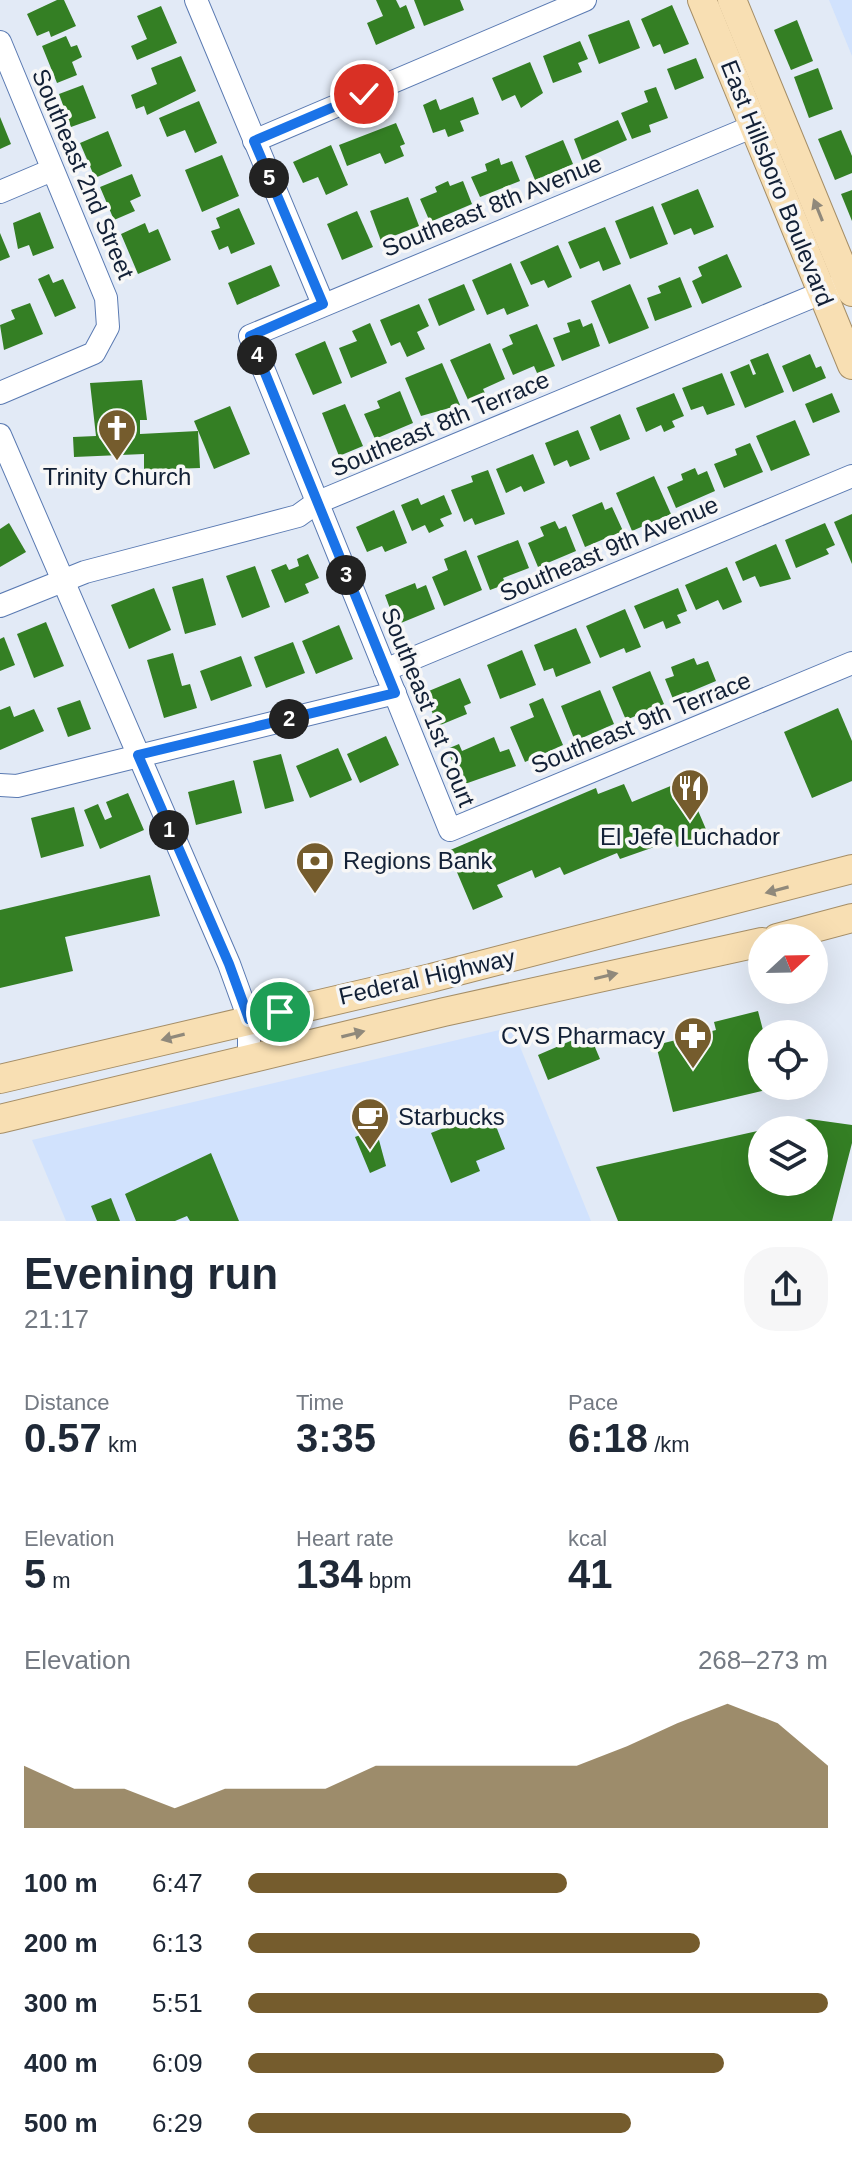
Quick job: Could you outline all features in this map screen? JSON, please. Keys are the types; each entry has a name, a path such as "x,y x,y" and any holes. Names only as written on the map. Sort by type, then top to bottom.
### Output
{"main road":[{"name":"East Hillsboro Boulevard","path":"714,5 754,126 841,289"},
{"name":"East Hillsboro Boulevard","path":"714,5 746,35 841,289 852,365"},
{"name":"Federal Highway","path":"0,1079 431,978 852,869"},
{"path":"828,925 851,919"},
{"name":"Federal Highway","path":"0,1119 748,945"}],"street":[{"path":"196,0 323,304"},
{"path":"254,141 585,0"},
{"name":"Southeast 2nd Street","path":"0,42 106,298 108,327 94,353 0,393"},
{"name":"Southeast 8th Avenue","path":"250,336 754,126"},
{"path":"0,192 52,170"},
{"name":"Southeast 8th Terrace","path":"0,606 60,581 298,516 316,503 841,289"},
{"name":"Southeast 1st Court","path":"250,336 450,830"},
{"path":"0,435 60,581 229,964 249,1019 249,1059"},
{"name":"Southeast 9th Avenue","path":"385,670 852,476"},
{"name":"Southeast 9th Terrace","path":"450,830 852,663"},
{"path":"0,785 17,786 395,693"},
{"path":"249,1019 278,1052"}],"shaded area":[{"path":"829,0 852,0 852,56"},
{"path":"512,1027 591,1221 66,1221 32,1140"}],"building":[{"path":"57,0 64,0 76,26 51,37 49,31 37,36 27,14"},
{"path":"376,0 396,0 400,8 406,5 415,28 376,45 367,23 383,16"},
{"path":"414,0 460,0 464,10 424,26"},
{"path":"672,5 689,44 664,54 660,44 653,47 641,19"},
{"path":"161,6 177,43 137,60 131,46 147,39 137,16"},
{"path":"629,20 640,48 599,64 588,35"},
{"path":"797,20 813,61 791,70 774,30"},
{"path":"66,36 71,47 77,45 82,57 72,62 77,75 57,83 42,46"},
{"path":"580,41 588,59 578,63 582,72 553,83 543,56"},
{"path":"181,56 196,91 147,115 144,106 136,109 131,95 157,84 151,68"},
{"path":"696,58 704,78 675,90 667,69"},
{"path":"530,62 543,93 521,108 515,95 502,101 492,78"},
{"path":"818,68 833,109 809,118 794,77"},
{"path":"83,85 96,118 71,127 59,94"},
{"path":"656,87 668,118 649,125 651,132 632,139 621,113 648,102 644,91"},
{"path":"473,97 479,114 460,121 464,131 448,137 445,129 433,133 423,105 436,99 440,110"},
{"path":"199,101 217,143 195,153 185,130 167,137 159,118"},
{"path":"0,117 11,144 0,149"},
{"path":"618,120 627,140 582,160 574,139"},
{"path":"396,123 405,144 400,146 404,156 385,164 380,153 347,166 339,145"},
{"path":"841,130 852,156 852,173 835,180 818,139"},
{"path":"108,131 122,166 95,178 80,143"},
{"path":"563,140 573,164 535,180 525,156"},
{"path":"331,145 348,185 326,195 318,177 303,183 293,162"},
{"path":"222,155 239,196 202,212 185,170"},
{"path":"499,158 501,165 512,161 520,181 480,197 471,177 487,171 485,164"},
{"path":"132,174 141,196 130,201 135,211 114,220 100,187"},
{"path":"448,181 450,186 463,181 472,204 430,222 420,199 437,192 435,187"},
{"path":"698,189 714,227 694,235 691,228 674,235 661,204"},
{"path":"852,190 852,221 841,194"},
{"path":"408,197 419,226 381,241 370,211"},
{"path":"653,206 668,244 630,259 615,221"},
{"path":"239,208 255,244 231,254 228,246 219,250 211,231 220,228 216,218"},
{"path":"357,211 373,247 342,260 327,224"},
{"path":"40,212 54,248 33,256 29,245 18,249 13,223"},
{"path":"145,223 149,233 158,229 171,260 138,274 121,234"},
{"path":"605,227 621,264 603,271 599,261 580,269 568,242"},
{"path":"0,233 10,257 0,261"},
{"path":"558,245 572,277 548,288 544,280 531,285 520,262"},
{"path":"727,254 742,287 702,304 692,281 702,276 698,267"},
{"path":"511,263 529,306 507,315 504,308 487,315 472,280"},
{"path":"271,265 280,286 237,305 228,283"},
{"path":"49,274 53,283 63,279 76,308 55,317 38,279"},
{"path":"680,277 692,307 655,321 647,298 661,293 658,286"},
{"path":"464,284 475,310 439,326 428,299"},
{"path":"630,284 649,328 609,344 591,301"},
{"path":"30,303 43,334 4,350 0,325 15,319 11,310"},
{"path":"419,304 429,326 417,332 425,349 407,357 400,342 391,346 380,320"},
{"path":"580,319 583,327 592,323 600,346 562,361 553,338 570,332 567,323"},
{"path":"370,323 387,363 351,378 339,348 357,341 352,331"},
{"path":"537,324 555,366 537,373 534,366 513,375 502,349 513,344 509,335"},
{"path":"325,341 342,383 313,395 295,354"},
{"path":"490,343 505,379 483,389 486,395 469,402 450,360"},
{"path":"768,353 784,392 745,408 730,372 749,364 753,375 756,374 750,360"},
{"path":"810,354 816,368 821,366 826,378 793,392 782,366"},
{"path":"442,363 460,405 421,416 405,378"},
{"path":"722,373 735,405 707,415 703,406 691,410 682,388"},
{"path":"142,380 147,420 140,420 140,434 198,431 200,468 144,470 144,454 74,457 73,437 96,436 90,383"},
{"path":"400,391 413,423 375,439 364,414 380,408 377,401"},
{"path":"674,393 684,416 672,421 675,427 664,432 661,425 646,432 636,408"},
{"path":"832,393 840,412 813,423 805,404"},
{"path":"345,404 363,446 339,456 322,413"},
{"path":"230,406 250,454 214,469 194,421"},
{"path":"620,414 630,439 600,451 590,427"},
{"path":"795,420 810,455 771,471 756,436"},
{"path":"578,430 590,459 570,467 567,460 554,466 545,443"},
{"path":"750,443 763,472 724,488 714,464 737,455 735,449"},
{"path":"533,454 545,483 524,492 521,486 506,493 496,469"},
{"path":"695,468 698,475 707,471 715,491 676,508 667,487 683,480 681,474"},
{"path":"488,470 505,514 475,525 472,518 464,522 451,490 473,482 471,476"},
{"path":"654,476 671,514 632,531 616,493"},
{"path":"444,495 452,514 440,519 444,526 429,533 425,525 412,531 401,505 418,498 421,505"},
{"path":"602,502 605,510 612,507 623,531 585,547 572,515"},
{"path":"394,510 407,543 385,552 382,546 367,552 356,527"},
{"path":"852,514 852,564 834,522"},
{"path":"555,521 559,529 566,526 576,551 538,567 528,543 544,536 540,527"},
{"path":"9,523 26,552 0,567 0,529"},
{"path":"825,523 835,545 826,549 829,554 796,568 785,540"},
{"path":"518,540 529,568 503,578 506,584 490,590 477,556"},
{"path":"776,544 791,579 760,587 755,576 743,581 735,562"},
{"path":"466,550 482,590 444,606 432,577 448,570 444,559"},
{"path":"308,554 319,578 305,584 309,593 285,603 271,570 286,564 289,570 299,566 297,559"},
{"path":"255,566 270,607 242,618 226,576"},
{"path":"727,567 742,602 723,610 718,600 696,610 685,585"},
{"path":"203,578 216,625 185,634 172,587"},
{"path":"415,583 417,589 426,585 435,609 396,625 385,595"},
{"path":"154,588 171,630 129,649 111,605"},
{"path":"678,588 687,611 677,615 681,623 666,629 663,621 644,629 634,606"},
{"path":"625,609 641,647 626,653 624,648 600,658 586,626"},
{"path":"46,622 64,666 34,678 17,634"},
{"path":"339,625 353,659 316,674 302,641"},
{"path":"576,628 591,663 556,677 553,668 544,671 534,645"},
{"path":"4,637 15,665 0,671 0,639"},
{"path":"293,642 305,673 266,688 254,657"},
{"path":"522,650 536,685 500,699 487,665"},
{"path":"173,653 182,686 190,684 197,708 164,718 147,660"},
{"path":"241,656 252,686 211,701 200,671"},
{"path":"694,658 697,665 708,661 716,681 673,699 665,679 674,676 671,667"},
{"path":"650,671 664,704 626,720 612,687"},
{"path":"460,678 471,703 464,706 467,714 438,726 424,693"},
{"path":"600,690 614,724 575,741 561,706"},
{"path":"543,698 563,745 525,762 510,727 534,717 529,704"},
{"path":"80,700 91,729 68,737 57,708"},
{"path":"10,706 14,717 34,709 44,731 0,750 0,710"},
{"path":"838,708 852,741 852,781 812,798 784,732"},
{"path":"386,736 399,765 360,783 347,754"},
{"path":"494,737 500,752 509,749 516,766 462,785 447,749 459,744 462,751"},
{"path":"338,748 352,780 310,798 296,766"},
{"path":"281,754 294,801 265,809 253,761"},
{"path":"234,780 242,813 196,825 188,792"},
{"path":"685,780 708,834 677,847 674,840 620,859 617,853 564,875 560,867 535,878 532,870 497,885 503,897 473,910 448,851 596,788 598,794 624,784 632,802"},
{"path":"128,793 144,830 100,849 84,810 98,804 105,820 112,817 106,802"},
{"path":"74,807 84,846 41,858 31,818"},
{"path":"150,875 160,916 65,937 73,971 0,988 0,910"},
{"name":"CVS Pharmacy","path":"758,1011 760,1020 748,1020 748,1094 673,1112 656,1045 716,1030 714,1022"},
{"path":"589,1033 600,1059 548,1080 538,1055"},
{"path":"492,1116 505,1149 476,1161 480,1171 451,1183 431,1133 461,1121 463,1128"},
{"path":"828,1122 852,1125 852,1143 832,1221 618,1221 596,1167 748,1133 748,1196 828,1196"},
{"path":"376,1129 386,1166 370,1173 355,1137"},
{"path":"211,1153 239,1221 190,1221 187,1216 175,1221 136,1221 125,1194"},
{"path":"111,1198 120,1221 97,1221 91,1206"}],"place":[{"name":"Trinity Church","path":"117,462"},
{"name":"El Jefe Luchador","path":"690,822"},
{"name":"Regions Bank","path":"315,895"},
{"name":"CVS Pharmacy","path":"693,1070"},
{"name":"Starbucks","path":"370,1151"}],"route":[{"path":"280,1012 249,1019 229,964 138,755 395,693 250,336 323,304 254,141 364,94"}]}
